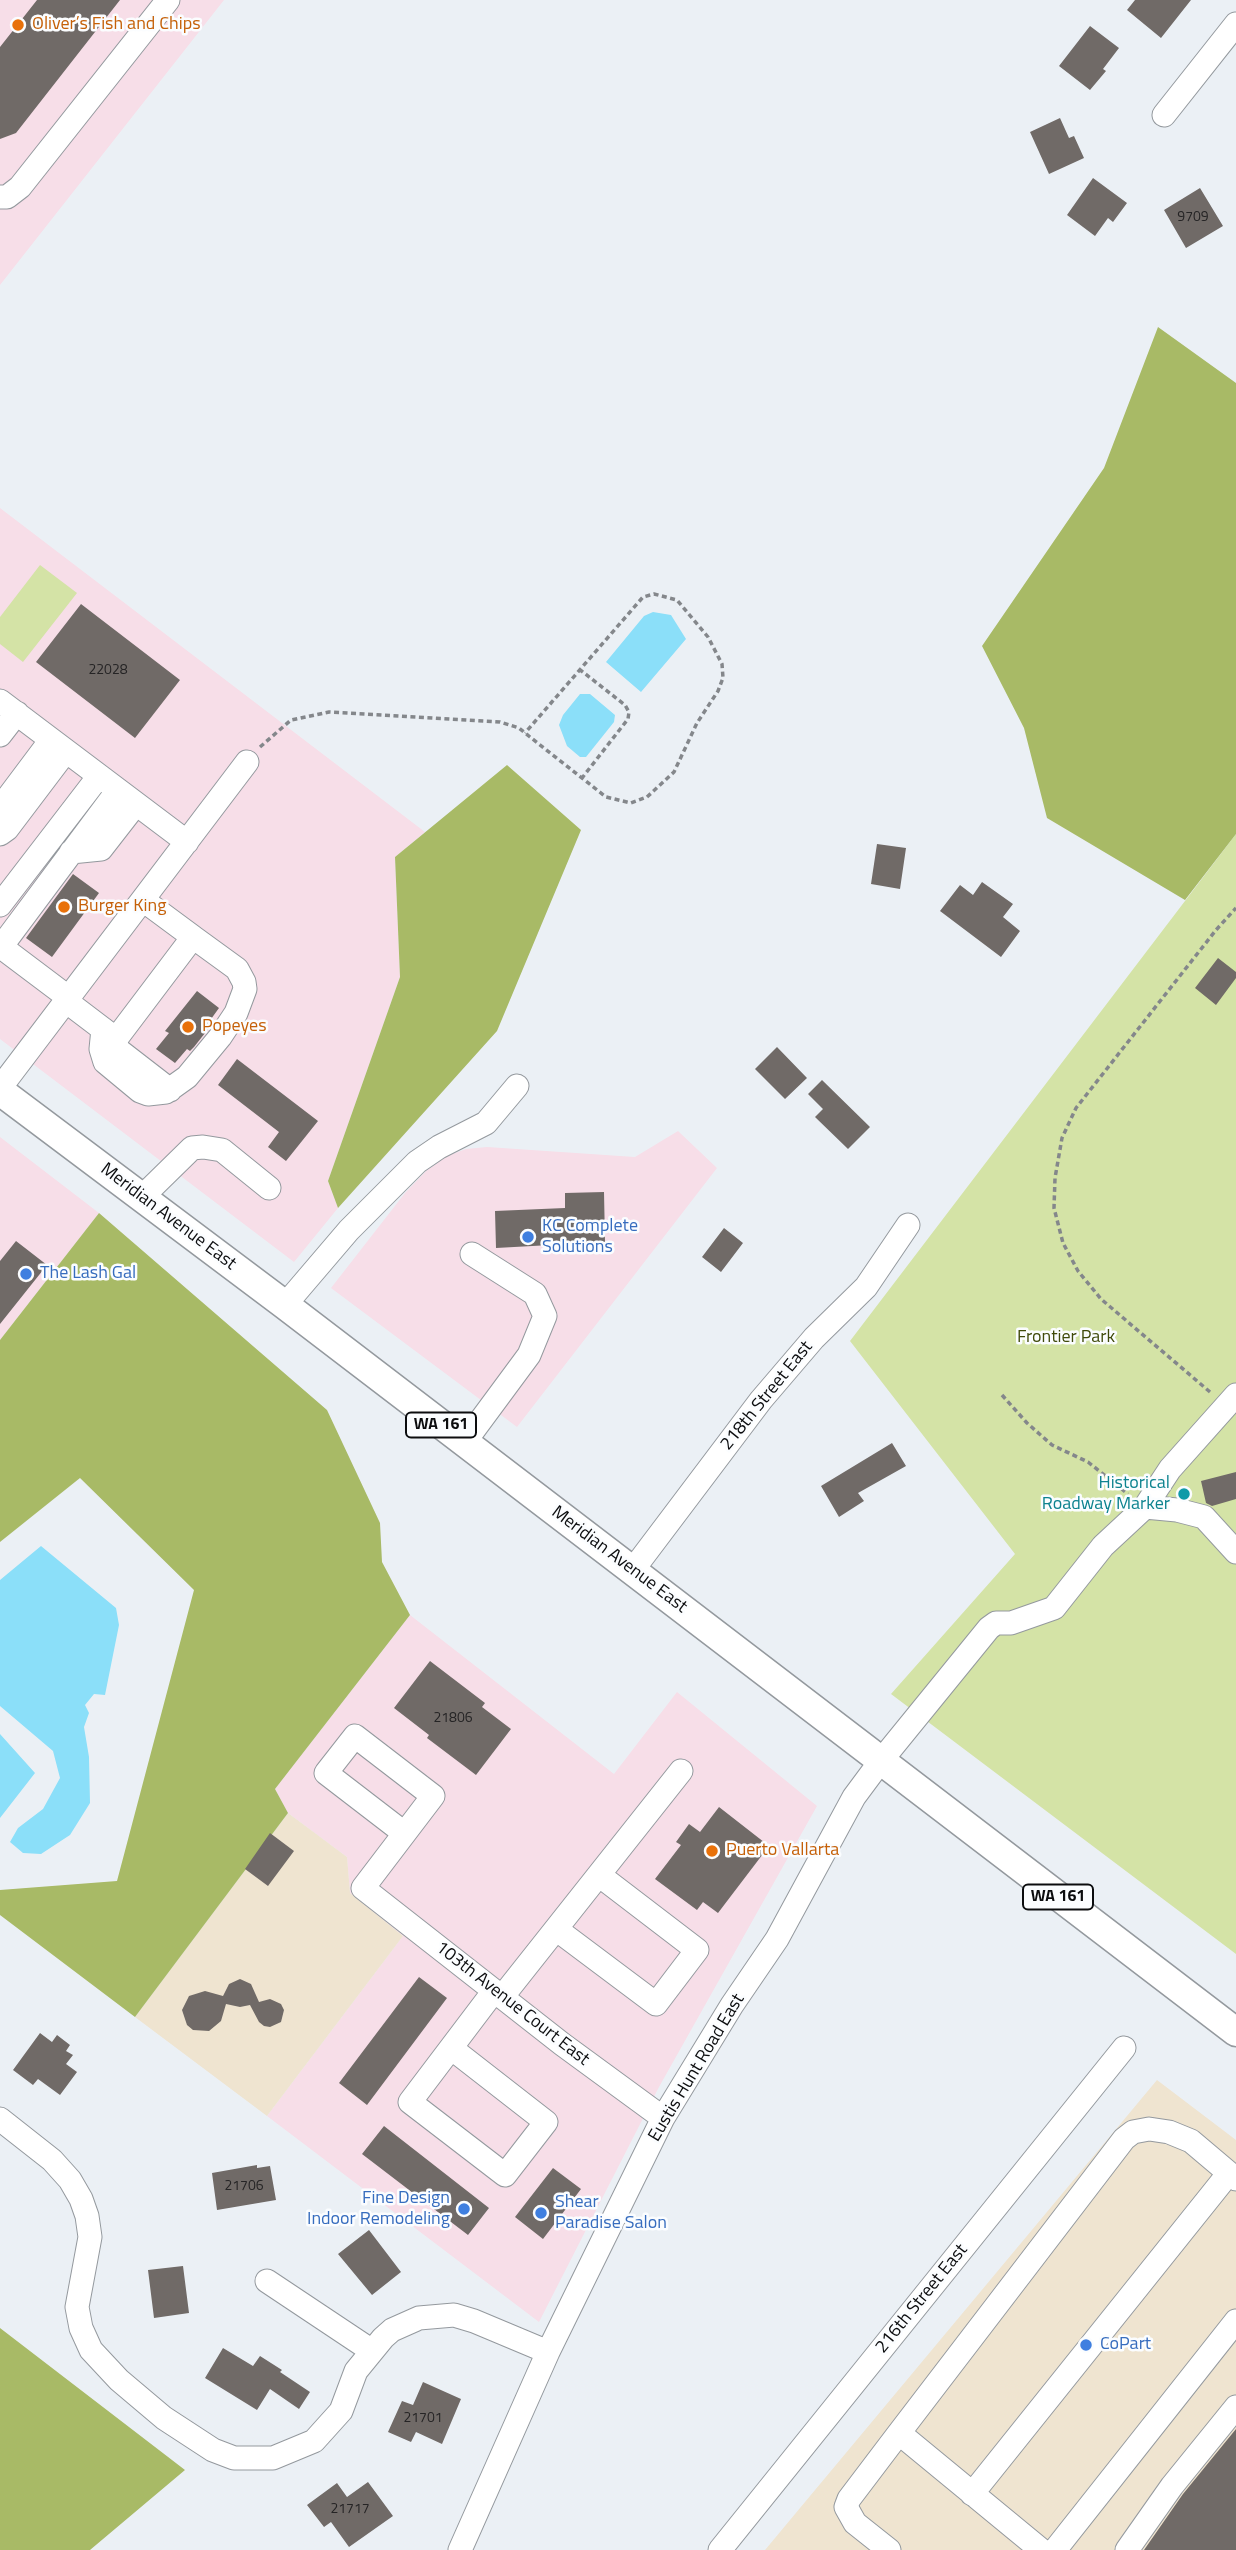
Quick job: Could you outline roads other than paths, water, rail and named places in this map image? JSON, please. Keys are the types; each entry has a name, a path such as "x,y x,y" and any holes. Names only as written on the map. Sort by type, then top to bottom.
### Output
{"main road":[{"name":"Meridian Avenue East","path":"0,1089 1236,2032"}],"street":[{"path":"0,197 6,197 20,187 169,0"},
{"path":"1164,115 1236,24"},
{"path":"0,735 8,707 187,842"},
{"path":"0,808 59,746"},
{"path":"0,834 7,829 59,746"},
{"path":"0,1089 247,762"},
{"path":"0,905 99,776"},
{"path":"109,1034 0,946 118,790"},
{"path":"71,852 101,849 136,804"},
{"path":"143,900 237,969 245,989 236,1013 187,1077 170,1090 148,1094 140,1091 109,1066 102,1055 109,1034 193,937"},
{"path":"285,1305 388,1190 417,1162 439,1147 486,1123 517,1086"},
{"path":"142,1197 192,1149 203,1147 222,1150 269,1188"},
{"name":"218th Street East","path":"632,1571 761,1399 814,1338 866,1287 908,1225"},
{"path":"464,1443 529,1355 545,1316 535,1294 472,1254"},
{"path":"1231,1401 1170,1469 1145,1507 1177,1510 1203,1517 1236,1552"},
{"name":"Eustis Hunt Road East","path":"460,2550 548,2352 663,2118 777,1939 838,1825 880,1762 972,1648 996,1623 1011,1623 1054,1608 1103,1546 1145,1507"},
{"path":"355,1736 433,1796 404,1833 327,1773 355,1736"},
{"path":"450,2049 546,2122 505,2175 410,2102 450,2049 556,1929 681,1771"},
{"name":"103th Avenue Court East","path":"404,1833 363,1888 663,2118"},
{"path":"556,1929 656,2004 697,1950 599,1875"},
{"name":"216th Street East","path":"720,2550 1124,2048"},
{"path":"0,2119 52,2160 70,2180 88,2216 90,2238 77,2307 81,2328 91,2350 119,2380 164,2418 213,2451 234,2458 273,2458 314,2441 341,2411 356,2371 372,2351 392,2330 419,2318 454,2315 548,2352"},
{"path":"890,2550 855,2523 846,2507 849,2498 1124,2139 1133,2132 1149,2129 1169,2132 1191,2141 1233,2176 972,2494"},
{"path":"267,2281 372,2351"},
{"path":"1055,2550 1236,2321"},
{"path":"1126,2550 1236,2407"},
{"path":"899,2433 1041,2550"}],"water":[{"path":"653,612 671,615 686,639 641,692 606,662 644,616"},
{"path":"580,694 590,694 615,715 614,722 586,757 580,757 567,746 559,725 563,715"},
{"path":"41,1546 116,1608 119,1625 105,1695 94,1694 85,1705 89,1713 84,1727 89,1757 90,1803 70,1835 41,1854 23,1853 10,1842 18,1828 43,1809 60,1778 53,1751 0,1706 0,1580"},
{"path":"0,1734 35,1773 0,1818"}],"place":[{"name":"Oliver’s Fish and Chips","path":"18,25"},
{"name":"Burger King","path":"64,907"},
{"name":"Popeyes","path":"188,1027"},
{"name":"KC Complete Solutions","path":"528,1237"},
{"name":"The Lash Gal","path":"26,1274"},
{"name":"Historical Roadway Marker","path":"1184,1494"},
{"name":"Puerto Vallarta","path":"712,1851"},
{"name":"Fine Design Indoor Remodeling","path":"464,2209"},
{"name":"Shear Paradise Salon","path":"541,2213"},
{"name":"CoPart","path":"1086,2345"}],"park label":[{"name":"Frontier Park","path":"1066,1338"}]}
